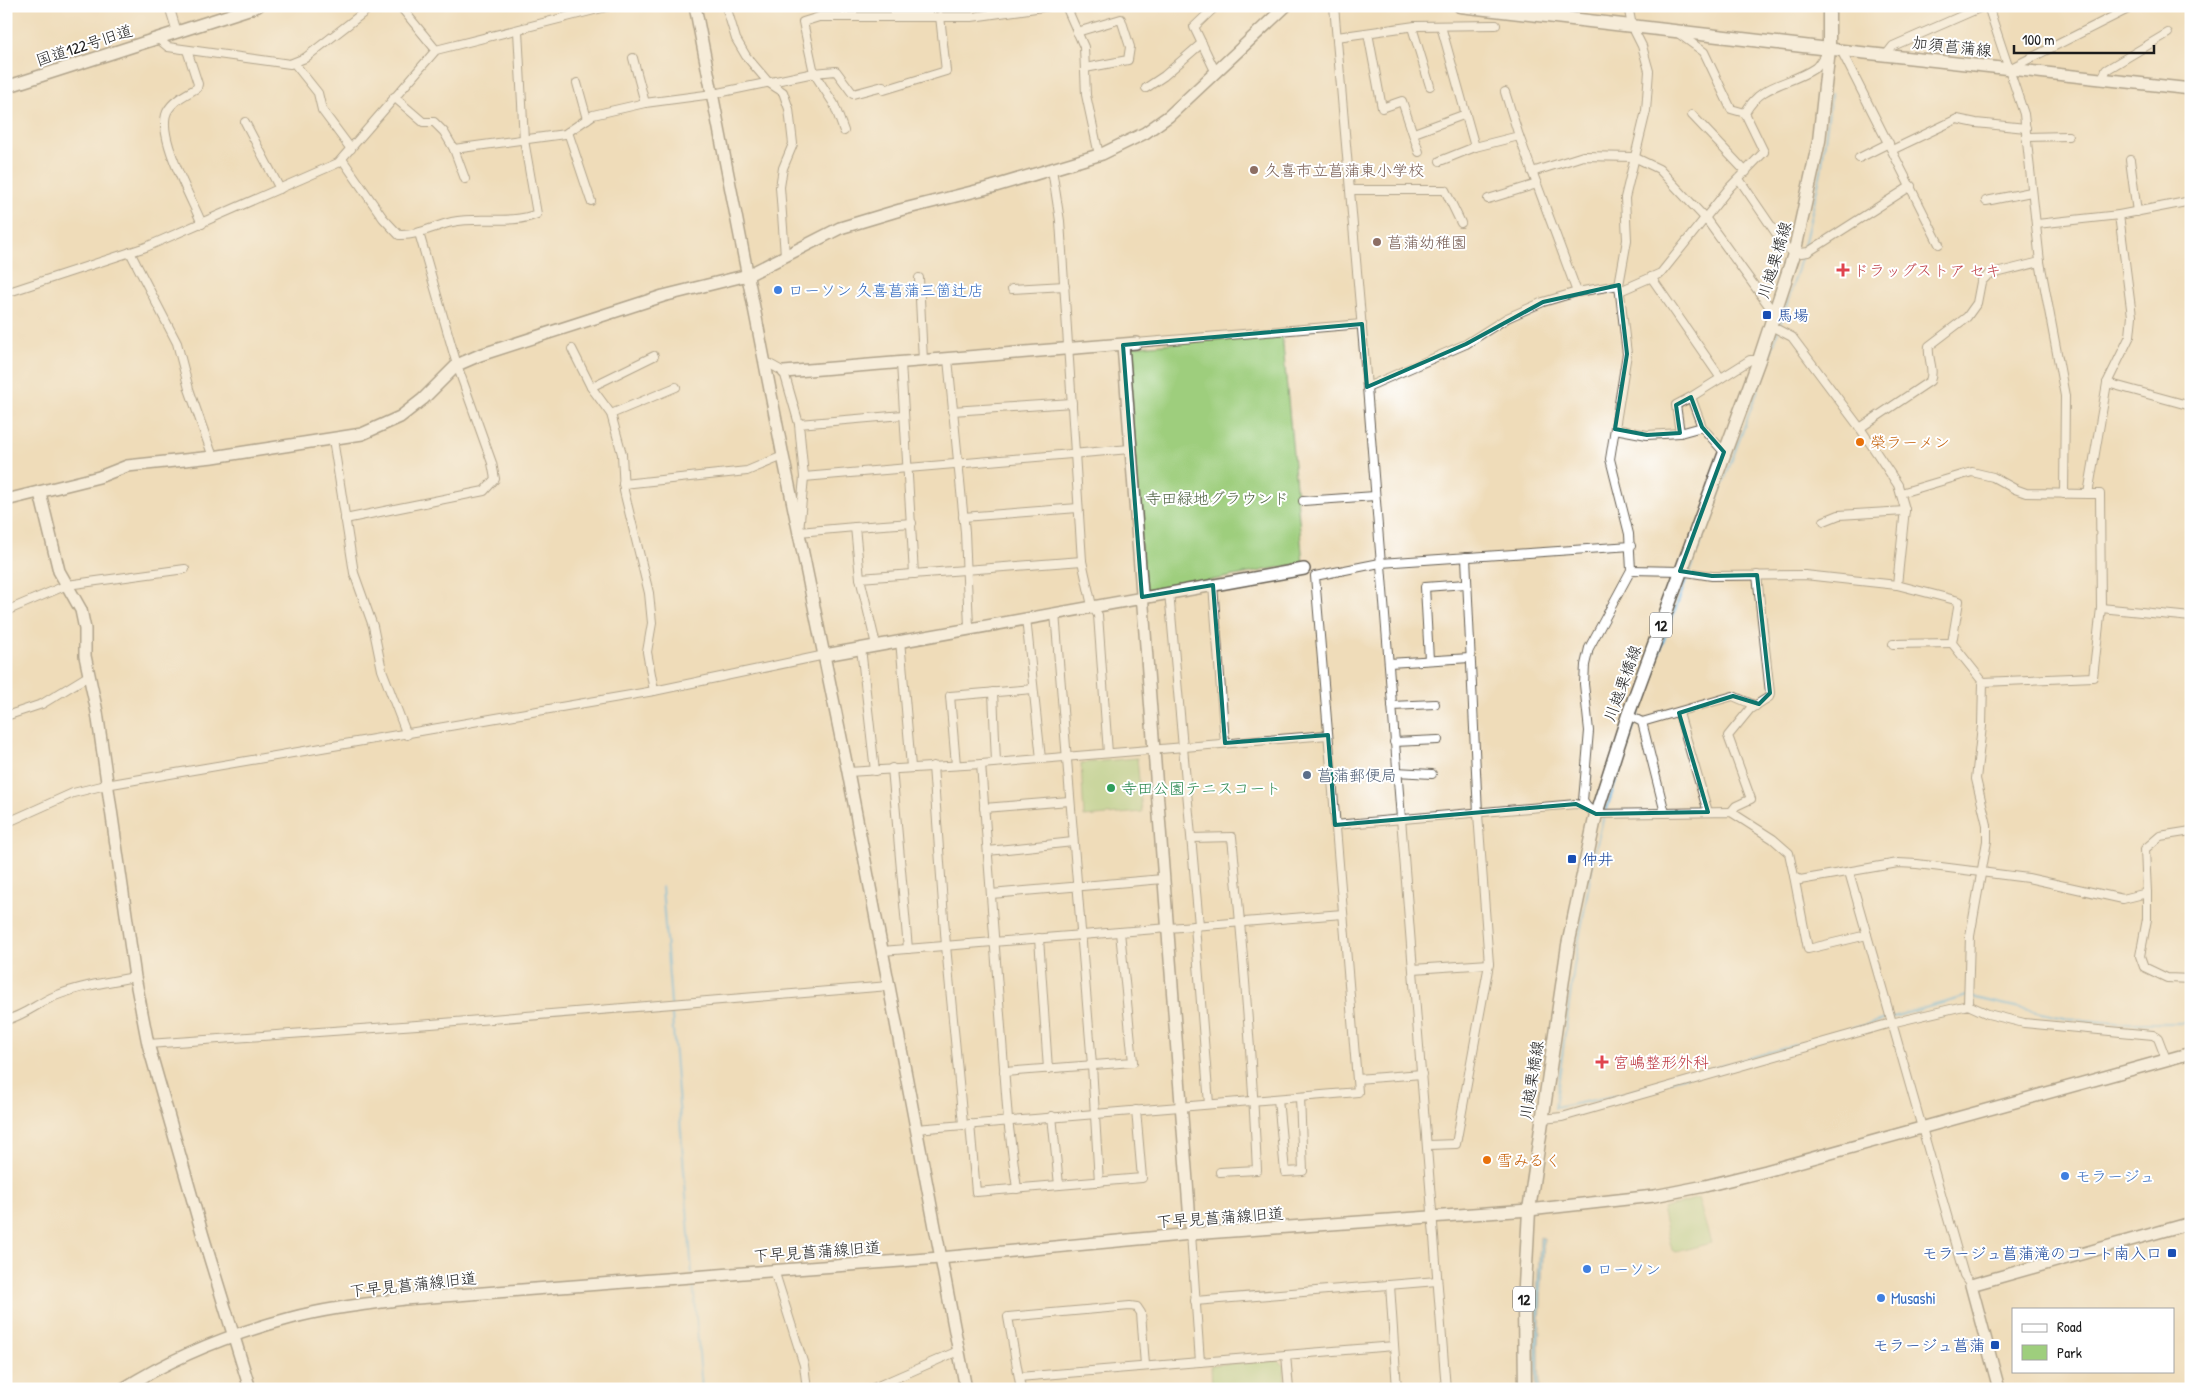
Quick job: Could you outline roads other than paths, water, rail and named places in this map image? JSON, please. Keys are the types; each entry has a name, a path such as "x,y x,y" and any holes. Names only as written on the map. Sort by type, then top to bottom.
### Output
{"main road":[{"path":"1460,6 1835,50"},
{"name":"川越栗橋線","path":"1525,1389 1524,1305 1529,1210 1568,945 1591,811 1759,360 1794,254 1816,158 1835,50 1829,6"}],"street":[{"path":"170,6 177,32"},
{"name":"国道122号旧道","path":"6,87 258,6"},
{"path":"157,38 168,48 290,64 305,58 372,6"},
{"path":"400,6 436,50"},
{"path":"6,292 130,252 202,224 325,170 342,159 436,50 518,31 610,6"},
{"path":"695,6 783,456 848,772 966,1389"},
{"path":"726,6 736,39 746,56 769,83 783,92 793,127 793,144 783,168 780,187 785,255"},
{"path":"928,6 930,16"},
{"path":"844,131 834,104 814,73 803,22 818,17 998,14 1050,6"},
{"path":"1066,6 1084,47 1086,96 1099,155"},
{"path":"1216,6 1194,27 1216,73"},
{"path":"6,500 99,477 127,466 213,457 362,434 394,421 423,399 457,365 480,355 663,296 748,275 840,228 1099,155 1144,133 1169,116 1286,6"},
{"path":"1334,6 1362,324 1446,1389"},
{"path":"1591,811 1583,801 1590,731 1584,684 1585,665 1589,648 1631,570 1631,546 1610,460 1627,354 1619,288 1627,240 1625,198 1646,111 1649,72 1642,46 1632,26 1628,6"},
{"path":"1886,55 1893,46 1986,6 2024,114 2040,262 2064,396 2064,494"},
{"path":"2009,69 2134,6"},
{"path":"454,149 568,132 593,115 645,103 713,94 814,73 836,72 854,94 883,86 884,90 946,71 940,16"},
{"path":"1077,32 1121,19 1130,47 1128,60 1085,68"},
{"path":"1337,37 1412,27 1496,25"},
{"path":"1441,26 1475,147"},
{"path":"1412,27 1430,86"},
{"path":"342,159 383,218 399,235 419,233 450,222 505,220 537,214 524,140 518,31"},
{"path":"1367,387 1466,344 1507,318 1543,302 1577,292 1619,288 1661,273 1739,179 1764,152 1745,113 1731,109 1704,52 1675,31"},
{"path":"1368,33 1382,108 1402,101 1420,152"},
{"path":"2102,79 2106,70 2168,33"},
{"path":"1146,88 1164,76 1202,43"},
{"path":"187,50 198,84 197,88 171,106 165,118 164,127 168,144 202,224"},
{"path":"1745,113 1752,100 1768,88 1816,67 1835,50 1890,146 1939,244"},
{"name":"加須菖蒲線","path":"1835,50 2191,89"},
{"path":"633,58 645,103"},
{"path":"294,63 318,93 322,110 351,148"},
{"path":"577,83 587,120"},
{"path":"1505,92 1536,184 1577,292"},
{"path":"394,97 423,122 434,122 444,132 454,149 465,179"},
{"path":"1414,133 1466,114"},
{"path":"1692,115 1746,172"},
{"path":"1859,158 1957,119 2026,128"},
{"path":"245,122 280,189"},
{"path":"568,132 590,201"},
{"path":"1440,161 1475,147 1519,136"},
{"path":"2026,137 2068,136"},
{"path":"1532,172 1582,156 1634,157 1659,169 1706,219 1769,306 1776,310"},
{"path":"2130,160 2138,212"},
{"path":"1052,169 1060,220 1082,561 1092,606 1098,615 1108,753"},
{"path":"1739,179 1784,245 1794,254 1808,252 1911,186"},
{"path":"1488,199 1536,184"},
{"path":"1350,190 1445,190 1461,222"},
{"path":"1986,201 2031,192"},
{"path":"2037,224 2119,215 2191,202"},
{"path":"2088,494 2107,383 2130,336 2132,316 2119,215"},
{"path":"345,519 484,491 495,479 492,463 457,365 419,233"},
{"path":"130,252 177,344 189,389 213,457"},
{"path":"1860,428 1930,380 1932,376 1927,354 1929,346 1967,317 1977,303 1981,282 1988,275 2040,262"},
{"path":"1651,277 1720,377"},
{"path":"920,278 923,361"},
{"path":"1012,289 1065,286"},
{"path":"766,362 784,372 1362,324"},
{"path":"1771,326 1792,337 1882,458 1901,493 1905,511 1897,585"},
{"path":"1123,345 1200,1362"},
{"path":"572,348 591,387 611,414 622,454 623,484 649,593 652,623 647,652 654,691"},
{"path":"591,387 654,356"},
{"path":"948,359 963,518 969,628"},
{"path":"1680,433 1676,404 1691,397 1720,377 1750,360 1759,360"},
{"path":"900,363 914,574"},
{"path":"784,372 799,424 804,477 800,532"},
{"path":"2107,383 2191,406"},
{"path":"611,414 676,386"},
{"path":"1691,397 1702,427 1724,452"},
{"path":"952,410 1072,403"},
{"path":"799,424 903,415"},
{"path":"1615,429 1646,436 1680,433 1702,427"},
{"path":"332,439 354,573 372,626 382,670 407,734"},
{"path":"804,477 1130,449"},
{"path":"623,484 747,471 783,456"},
{"path":"1901,493 1972,472 1993,477 2015,489 2026,492 2100,494 2101,608 2093,677 1983,682"},
{"path":"40,493 59,571 81,610 85,629 85,656 88,676 97,712 106,786 135,977 148,1044 203,1236 250,1389"},
{"path":"1303,502 1375,496"},
{"path":"963,518 1078,508"},
{"path":"1824,520 1839,515 1905,511"},
{"path":"800,532 912,523"},
{"path":"855,527 860,578 876,645"},
{"path":"916,1129 1052,1116 1358,1092 1315,576 1380,563 1631,546"},
{"path":"1428,1145 1456,1144 1489,964 1478,814 1466,557"},
{"path":"860,578 1082,561"},
{"path":"6,611 67,585 185,569"},
{"path":"6,824 73,793 106,786 654,691 900,640 1304,569"},
{"path":"1631,570 1680,571 1712,576 1806,575 1897,585 1959,601 1952,643 1983,682 1982,726 1976,779 1987,825 1983,871 1970,936 1968,1005"},
{"path":"1731,812 1736,806 1751,799 1728,736 1750,709 1769,697 1770,693 1757,575"},
{"path":"1430,660 1425,587 1466,584"},
{"path":"1213,585 1225,743"},
{"path":"1169,592 1192,838 1209,1104"},
{"path":"2101,608 2191,617"},
{"path":"1054,613 1092,1065 1099,1182"},
{"path":"1026,618 1041,759"},
{"path":"900,640 911,767"},
{"path":"1893,644 1952,643"},
{"path":"861,648 875,771"},
{"path":"1389,663 1470,658"},
{"path":"6,716 42,704 88,676"},
{"path":"956,765 950,696 1033,689"},
{"path":"992,692 996,762"},
{"path":"1628,715 1642,722 1732,696 1756,706"},
{"path":"1392,706 1435,704"},
{"path":"1679,712 1708,812"},
{"path":"1642,722 1666,813"},
{"path":"848,772 981,764 1328,735"},
{"path":"1394,742 1438,740"},
{"path":"981,764 1008,1120 1017,1189"},
{"path":"933,766 946,946 976,1192 1142,1178 1136,1110"},
{"path":"892,768 908,949"},
{"path":"1396,772 1432,774"},
{"path":"984,808 1069,801"},
{"path":"1335,824 1478,814 1576,804 1591,811 1731,812 1773,839 1789,853 1808,949 1867,935"},
{"path":"2191,832 2160,836 2145,849 2147,919 2140,956 2144,967 2149,971 2168,978 2191,979"},
{"path":"1192,838 1232,837 1240,922 1254,1101 1257,1170 1220,1172"},
{"path":"988,851 1073,842"},
{"path":"1794,876 1800,880 1898,863 1983,871 2123,898 2147,894"},
{"path":"1849,872 1964,1275 1971,1285 1999,1389"},
{"path":"991,894 1164,879"},
{"path":"882,952 1343,914"},
{"path":"1004,1072 1133,1062 1120,932"},
{"path":"1039,938 1048,1069"},
{"path":"1412,969 1489,964"},
{"path":"6,1020 20,1016 54,996 94,985 135,977"},
{"path":"148,1044 431,1024 889,986"},
{"path":"1542,1119 1562,1117 1891,1023 1968,1005 1988,1014 2024,1023 2153,1035 2158,1038 2166,1059"},
{"name":"下早見菖蒲線旧道","path":"123,1389 181,1358 234,1337 291,1318 326,1310 404,1298 940,1258 1191,1234 1529,1210 1681,1192 1766,1171 2191,1053"},
{"path":"1357,1080 1422,1074"},
{"path":"1278,1099 1285,1172 1304,1171 1300,1097"},
{"path":"1052,1116 1058,1185"},
{"path":"1971,1285 2191,1223"},
{"path":"774,1270 804,1365 807,1389"},
{"path":"1195,1301 1437,1281"},
{"path":"1390,1286 1397,1389"},
{"path":"1022,1389 1008,1317 1130,1306 1138,1307 1145,1365"},
{"path":"1019,1377 1145,1365 1394,1346"},
{"path":"871,1389 958,1351"},
{"path":"1286,1354 1289,1389"}],"water":[{"path":"1540,1237 1544,1238 1539,1347 1540,1389 1536,1389 1535,1336"}],"waterway":[{"path":"1803,250 1821,172 1831,94"},
{"path":"1606,811 1645,692 1768,361 1802,255"},
{"path":"1604,816 1595,851 1574,967 1555,1108 1619,1095 1967,996 2064,1018 2115,1023 2191,1023"},
{"path":"662,887 692,1273"},
{"path":"693,1281 702,1389"}],"place":[{"name":"久喜市立菖蒲東小学校","path":"1254,170"},
{"name":"菖蒲幼稚園","path":"1377,242"},
{"name":"ドラッグストア セキ","path":"1843,270"},
{"name":"ローソン 久喜菖蒲三箇辻店","path":"778,290"},
{"name":"馬場","path":"1767,315"},
{"name":"榮ラーメン","path":"1860,442"},
{"name":"菖蒲郵便局","path":"1307,775"},
{"name":"寺田公園テニスコート","path":"1111,788"},
{"name":"仲井","path":"1572,859"},
{"name":"宮嶋整形外科","path":"1602,1062"},
{"name":"雪みるく","path":"1487,1160"},
{"name":"モラージュ","path":"2065,1176"},
{"name":"モラージュ菖蒲滝のコート南入口","path":"2172,1253"},
{"name":"ローソン","path":"1587,1269"},
{"name":"Musashi","path":"1881,1298"},
{"name":"モラージュ菖蒲","path":"1995,1345"}],"park label":[{"name":"寺田緑地グラウンド","path":"1217,498"}]}
